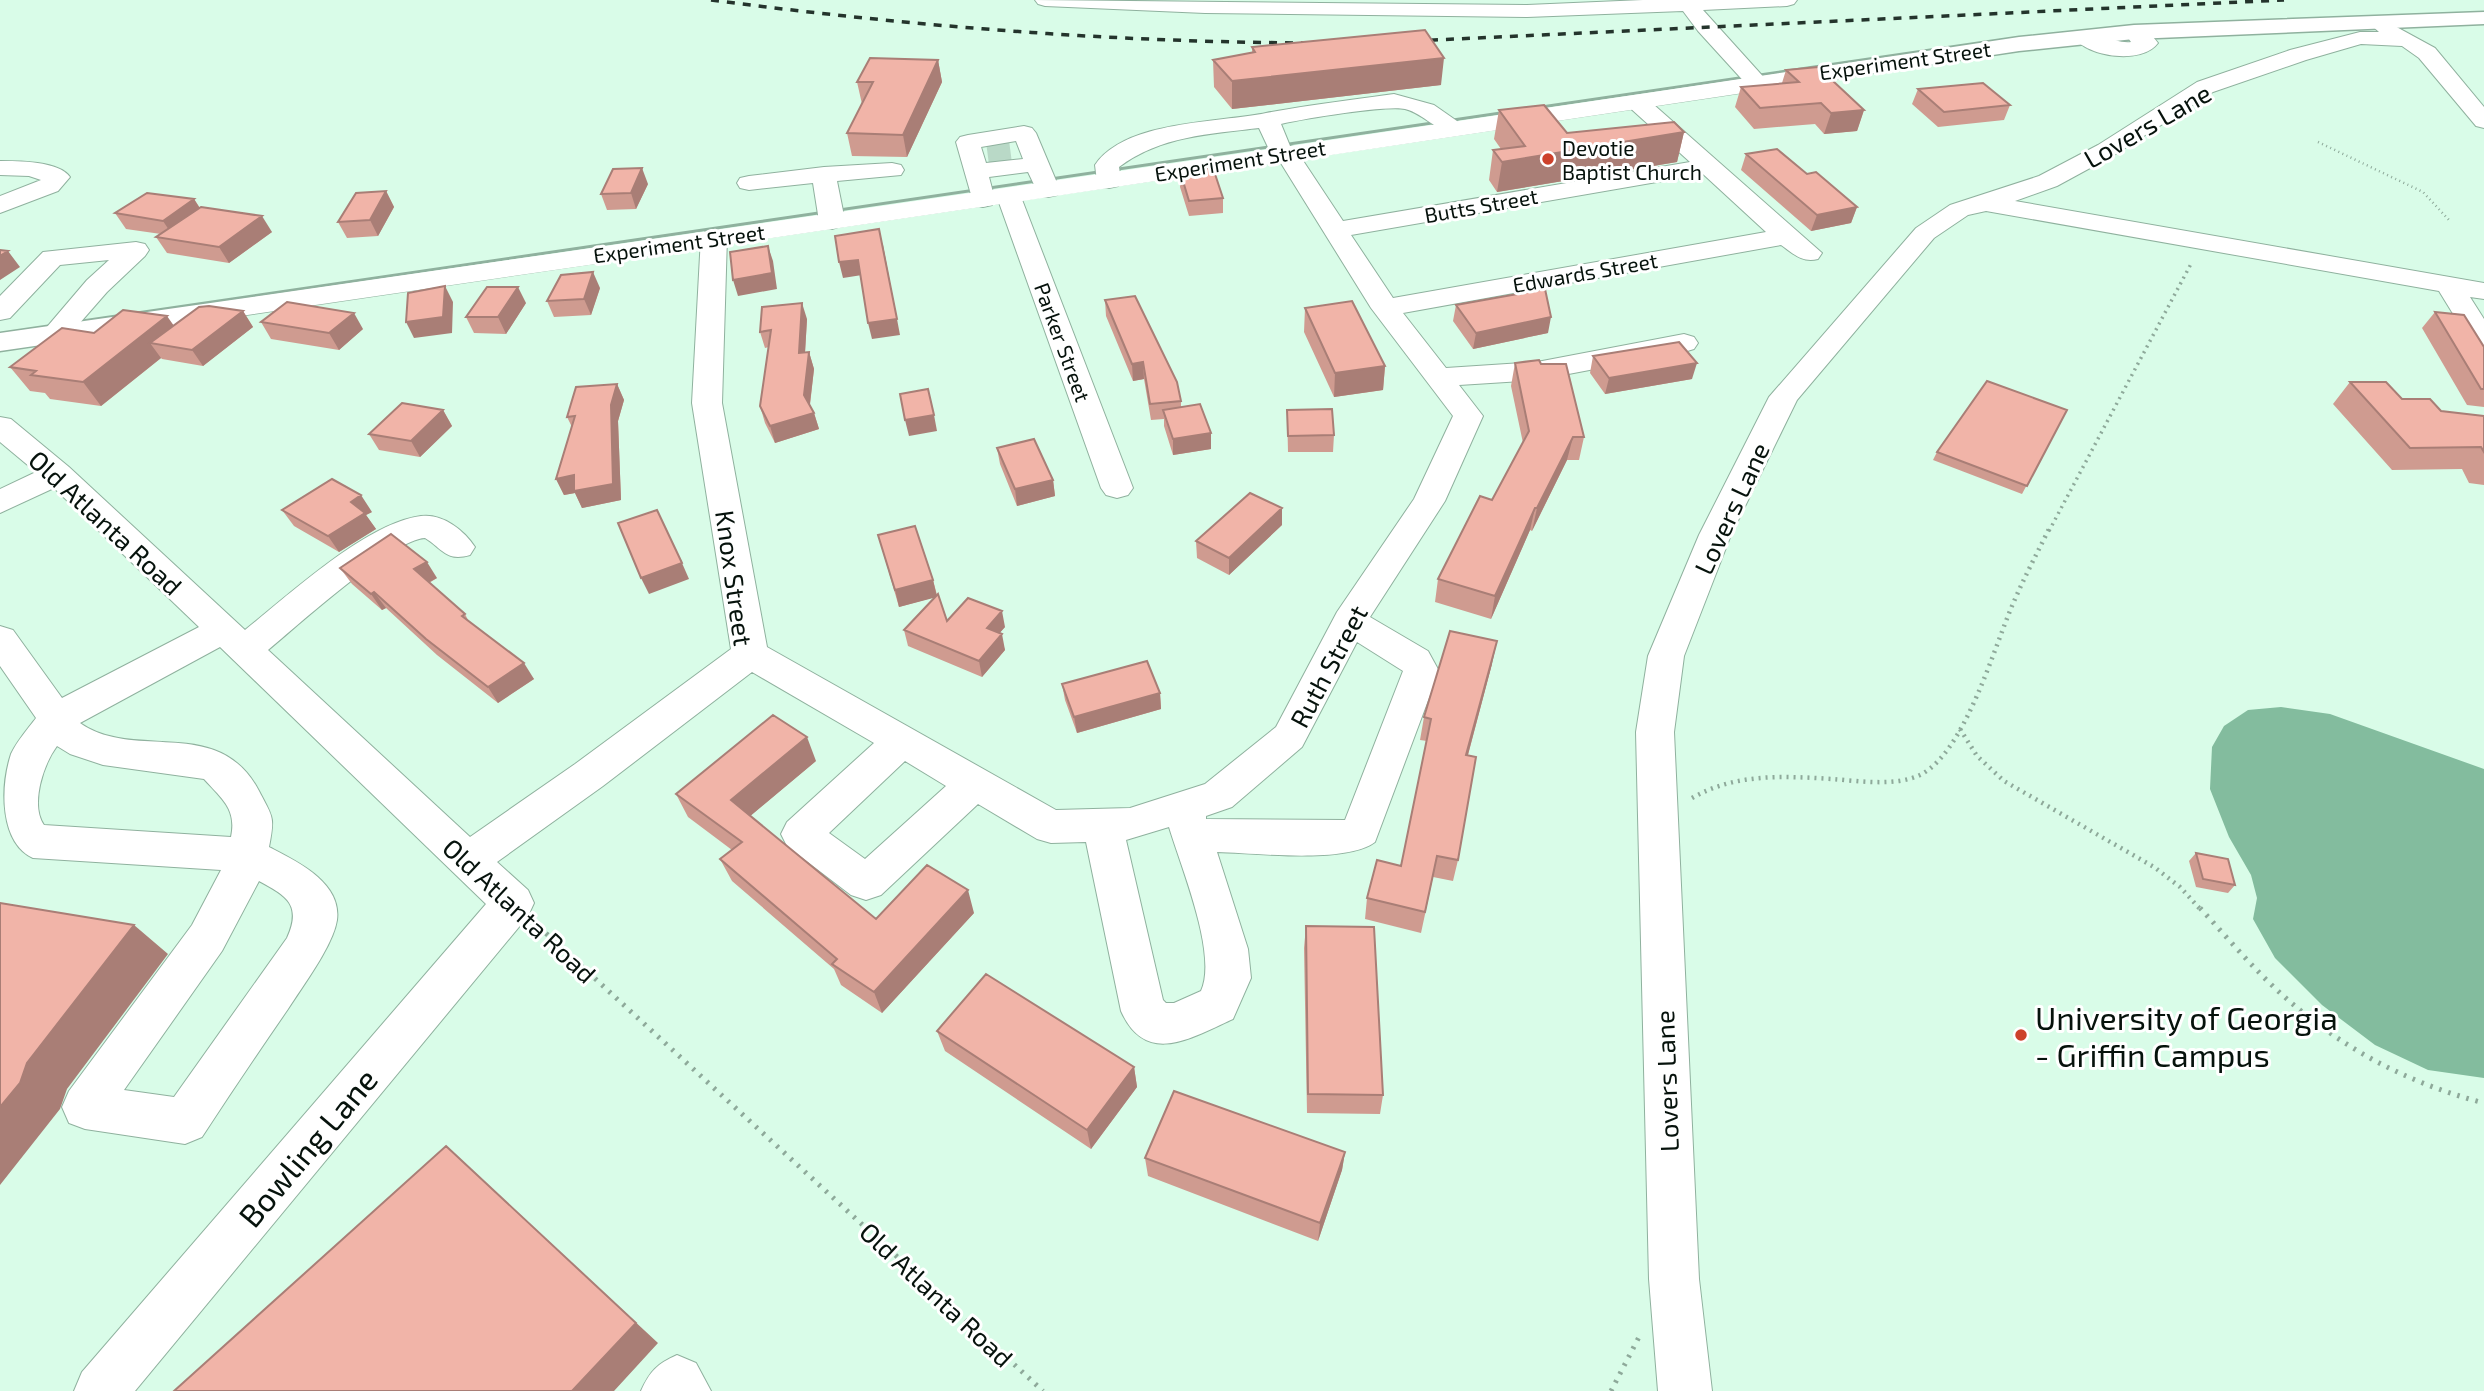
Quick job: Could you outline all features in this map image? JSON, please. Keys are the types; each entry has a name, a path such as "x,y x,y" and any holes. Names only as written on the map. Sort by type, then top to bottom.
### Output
{"main road":[{"name":"Experiment Street","path":"0,342 996,198 1757,82 2084,37 2134,32 2393,32 2484,18"}],"street":[{"path":"1045,0 1205,7 1527,11 1787,0"},
{"path":"1689,5 1705,27 1757,82"},
{"path":"2393,32 2427,53 2484,121"},
{"name":"Lovers Lane","path":"1685,1391 1674,1279 1655,732 1666,656 1715,535 1784,397 1925,233 1959,210 1987,203 2059,175 2106,150 2205,88 2286,59 2360,38 2393,32"},
{"path":"1109,181 1107,165 1117,156 1161,137 1268,120 1403,102 1424,107 1455,128"},
{"path":"1637,102 1808,253"},
{"name":"Ruth Street","path":"750,654 1051,827 1188,821 1289,737 1349,621 1429,501 1468,416 1385,308 1284,153 1268,120"},
{"name":"Parker Street","path":"1048,190 1002,159 996,198 1117,488"},
{"name":"Butts Street","path":"1335,230 1709,166"},
{"path":"0,168 31,169 58,177 50,186 0,205"},
{"path":"748,183 824,174 892,170"},
{"path":"824,174 832,221"},
{"path":"1987,203 2484,291"},
{"name":"Edwards Street","path":"1385,308 1786,236"},
{"name":"Knox Street","path":"467,861 589,775 750,654 707,403 714,237"},
{"path":"3,309 52,258 136,250 81,304 55,334"},
{"path":"2449,285 2484,342"},
{"path":"3,309 81,304"},
{"path":"1440,377 1537,371 1685,343"},
{"name":"Old Atlanta Road","path":"0,426 58,474 513,903"},
{"path":"0,502 58,474"},
{"path":"0,639 57,718 67,734 83,744 103,750 200,761 218,768 240,793 254,821 247,855 235,889 207,938 85,1107 185,1121 303,950 316,920 313,902 295,880 247,855 33,841 19,821 21,779 30,754 57,718 233,640 405,530 425,526 438,530 458,547"},
{"path":"1102,825 1143,1010 1157,1024 1176,1023 1217,1005 1229,978 1227,949 1188,821 1344,838 1361,830 1421,671 1415,660 1349,621"},
{"path":"902,741 801,834 866,883 975,783"},
{"name":"Bowling Lane","path":"101,1391 513,903"},
{"path":"668,1391 677,1382 684,1391"}],"path":[{"path":"2318,142 2423,192 2449,220"},
{"path":"1688,801 1703,790 1733,780 1778,777 1897,780 1923,774 1941,759 1960,729 2020,587 2204,240"},
{"path":"1960,729 1977,756 2004,781 2154,867 2180,887 2278,992 2340,1039 2389,1070 2435,1090 2484,1103"},
{"name":"Old Atlanta Road","path":"513,903 1043,1391"}],"shaded area":[{"path":"2281,707 2330,714 2484,769 2484,1078 2428,1070 2375,1045 2322,1005 2275,958 2253,919 2257,898 2251,875 2229,837 2210,789 2212,747 2224,726 2248,710"}],"building":[{"path":"1425,30 1444,58 1232,81 1213,60 1255,52 1252,47"},
{"path":"870,58 938,60 903,135 847,133 873,82 857,82"},
{"path":"1818,67 1864,110 1831,113 1821,103 1760,108 1741,87 1799,82 1786,70"},
{"path":"1983,83 2010,105 1944,112 1918,89"},
{"path":"1544,105 1567,133 1674,122 1684,132 1502,162 1493,150 1525,146 1499,110"},
{"path":"1777,149 1807,174 1816,172 1857,207 1817,215 1746,154"},
{"path":"642,168 631,193 601,194 613,169"},
{"path":"1213,168 1223,198 1189,201 1180,171"},
{"path":"386,191 370,220 338,222 356,193"},
{"path":"147,193 194,199 163,221 115,213"},
{"path":"201,207 262,216 219,247 156,237"},
{"path":"879,229 897,319 868,323 858,260 839,262 835,236"},
{"path":"768,246 772,273 733,280 730,252"},
{"path":"593,272 584,299 547,301 561,275"},
{"path":"445,286 443,317 406,322 408,293"},
{"path":"487,287 518,287 498,317 466,317"},
{"path":"1545,289 1551,317 1476,333 1456,305"},
{"path":"1135,296 1177,382 1181,401 1150,404 1143,362 1132,364 1105,300"},
{"path":"1352,301 1385,366 1335,373 1305,308"},
{"path":"287,302 354,313 329,333 261,322"},
{"path":"802,303 799,353 809,352 804,395 814,413 770,426 760,406 771,330 760,332 762,307"},
{"path":"199,307 243,311 192,350 150,343"},
{"path":"123,310 167,316 83,382 31,375 36,371 10,367 62,328 94,333"},
{"path":"2435,312 2464,315 2484,347 2484,389 2481,389"},
{"path":"1679,342 1697,363 1609,378 1593,356"},
{"path":"1539,360 1541,364 1566,364 1584,437 1573,437 1535,508 1495,596 1438,579 1480,496 1492,500 1529,431 1515,363"},
{"path":"1987,381 2067,410 2027,486 1937,452"},
{"path":"2350,382 2386,382 2402,399 2430,399 2441,411 2484,416 2484,452 2481,447 2410,448"},
{"path":"617,384 611,405 613,484 574,491 574,475 556,479 575,416 567,417 576,387"},
{"path":"928,389 934,415 905,420 900,394"},
{"path":"402,403 443,410 411,441 369,434"},
{"path":"1200,404 1211,433 1173,439 1163,410"},
{"path":"1332,409 1334,435 1288,436 1287,410"},
{"path":"1034,439 1053,480 1015,489 997,448"},
{"path":"332,479 361,495 351,502 365,513 328,536 282,510"},
{"path":"1250,493 1282,508 1229,558 1196,541"},
{"path":"657,510 682,563 641,578 618,523"},
{"path":"915,526 933,580 895,590 878,535"},
{"path":"391,534 427,562 414,569 465,614 462,616 524,663 488,687 426,639 374,592 371,594 340,568"},
{"path":"938,594 947,621 968,598 1002,611 987,628 1002,634 979,661 904,630"},
{"path":"1450,631 1497,641 1466,755 1476,757 1458,860 1437,856 1425,912 1367,898 1377,860 1401,866 1431,719 1424,717"},
{"path":"1147,661 1160,693 1074,717 1062,684"},
{"path":"773,715 807,737 731,800 876,919 927,865 968,890 874,992 832,964 837,959 720,859 742,842 676,794"},
{"path":"2196,853 2228,859 2235,885 2203,879"},
{"path":"0,903 134,925 27,1063 20,1083 0,1107"},
{"path":"1306,926 1374,927 1383,1095 1308,1094"},
{"path":"986,974 1134,1067 1087,1130 937,1031"},
{"path":"1174,1091 1345,1152 1320,1223 1145,1158"},
{"path":"446,1146 636,1323 572,1391 174,1391"}],"tunnel":[{"path":"988,157 1011,154"}],"railway":[{"path":"711,0 860,18 1009,31 1159,40 1309,43"},
{"path":"1414,41 2284,0"}],"place":[{"name":"Devotie Baptist Church","path":"1548,159"},
{"name":"University of Georgia - Griffin Campus","path":"2021,1035"}]}
